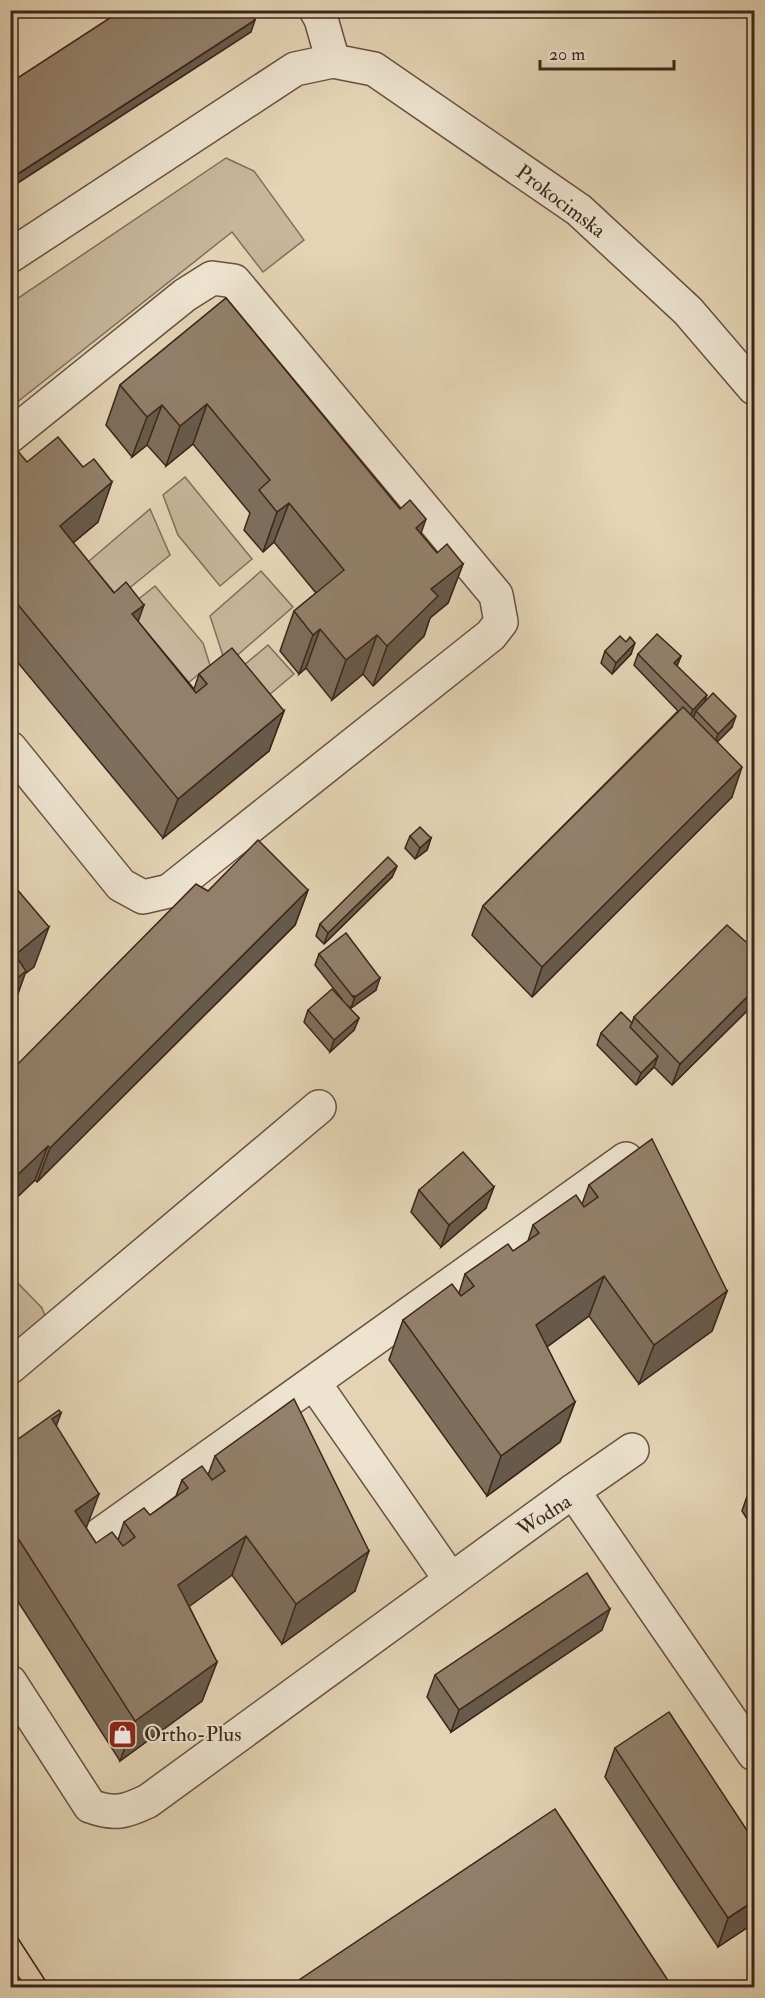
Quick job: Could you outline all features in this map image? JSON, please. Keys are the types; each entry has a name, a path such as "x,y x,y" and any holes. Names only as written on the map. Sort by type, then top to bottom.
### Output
{"street":[{"path":"10,256 295,69 333,61 321,19 316,10"},
{"name":"Prokocimska","path":"333,61 374,69 579,210 688,311 754,388"},
{"path":"10,436 185,295 212,278 234,281 496,595 501,622 491,635 169,891 143,897 121,885 10,748"},
{"path":"10,1367 319,1107"},
{"path":"66,1559 633,1154"},
{"path":"314,1383 451,1580"},
{"path":"573,1491 632,1450"},
{"name":"Wodna","path":"10,1682 90,1806 108,1812 128,1810 148,1801 573,1491 754,1754"}],"shaded area":[{"path":"226,158 254,171 304,240 263,272 232,232 11,407 11,303"},
{"path":"185,477 252,559 220,586 178,535 163,495"},
{"path":"150,509 170,555 111,603 82,567"},
{"path":"261,571 293,607 226,665 210,616"},
{"path":"155,586 203,643 210,665 182,688 121,613"},
{"path":"268,645 294,674 256,706 231,676"},
{"path":"10,1275 42,1308 45,1316 10,1345"}],"building":[{"path":"122,10 249,10 255,20 10,179 10,83"},
{"path":"226,298 400,509 410,500 426,519 416,528 437,553 447,544 463,564 431,589 438,596 387,646 377,635 346,660 320,629 313,635 294,611 344,570 289,503 277,512 259,490 270,480 207,404 180,426 162,405 147,417 120,385"},
{"path":"58,437 83,467 94,459 112,482 60,526 114,593 126,582 144,605 132,614 196,693 207,684 199,674 232,648 284,711 178,799 10,595 10,456 17,450 27,462"},
{"path":"657,634 681,656 674,663 707,695 693,710 638,654"},
{"path":"620,636 626,642 630,637 635,643 616,663 605,651"},
{"path":"713,693 736,716 718,734 696,711"},
{"path":"683,707 742,767 542,967 483,906"},
{"path":"420,827 431,838 420,848 410,836"},
{"path":"258,840 308,890 50,1148 48,1146 10,1182 10,1072 196,884 208,891"},
{"path":"388,857 397,866 328,933 320,924"},
{"path":"10,881 49,927 15,955 26,971 10,984"},
{"path":"727,925 754,949 754,990 680,1064 634,1017"},
{"path":"346,933 380,978 355,997 354,995 354,998 319,954"},
{"path":"332,989 359,1018 334,1040 308,1010"},
{"path":"621,1012 632,1023 630,1027 658,1056 641,1073 601,1033"},
{"path":"652,1139 727,1291 654,1345 604,1276 536,1325 575,1402 501,1456 403,1320 452,1284 461,1296 474,1286 465,1274 508,1244 513,1251 539,1233 533,1225 576,1195 584,1207 598,1197 589,1185"},
{"path":"463,1152 494,1187 449,1225 419,1190"},
{"path":"294,1399 369,1551 296,1604 246,1536 178,1585 217,1662 135,1721 10,1526 10,1445 59,1410 61,1413 52,1419 99,1494 75,1511 96,1543 112,1532 123,1546 135,1537 124,1522 144,1508 150,1515 188,1488 182,1480 202,1466 212,1480 225,1471 215,1456"},
{"path":"587,1573 610,1609 459,1710 435,1675"},
{"path":"669,1712 754,1841 754,1901 728,1918 615,1748"},
{"path":"555,1809 673,1988 287,1988"}],"tram line":[{"path":"10,1926 50,1988"},
{"path":"10,1964 26,1988"}],"place":[{"name":"Ortho-Plus","path":"123,1734"}]}
